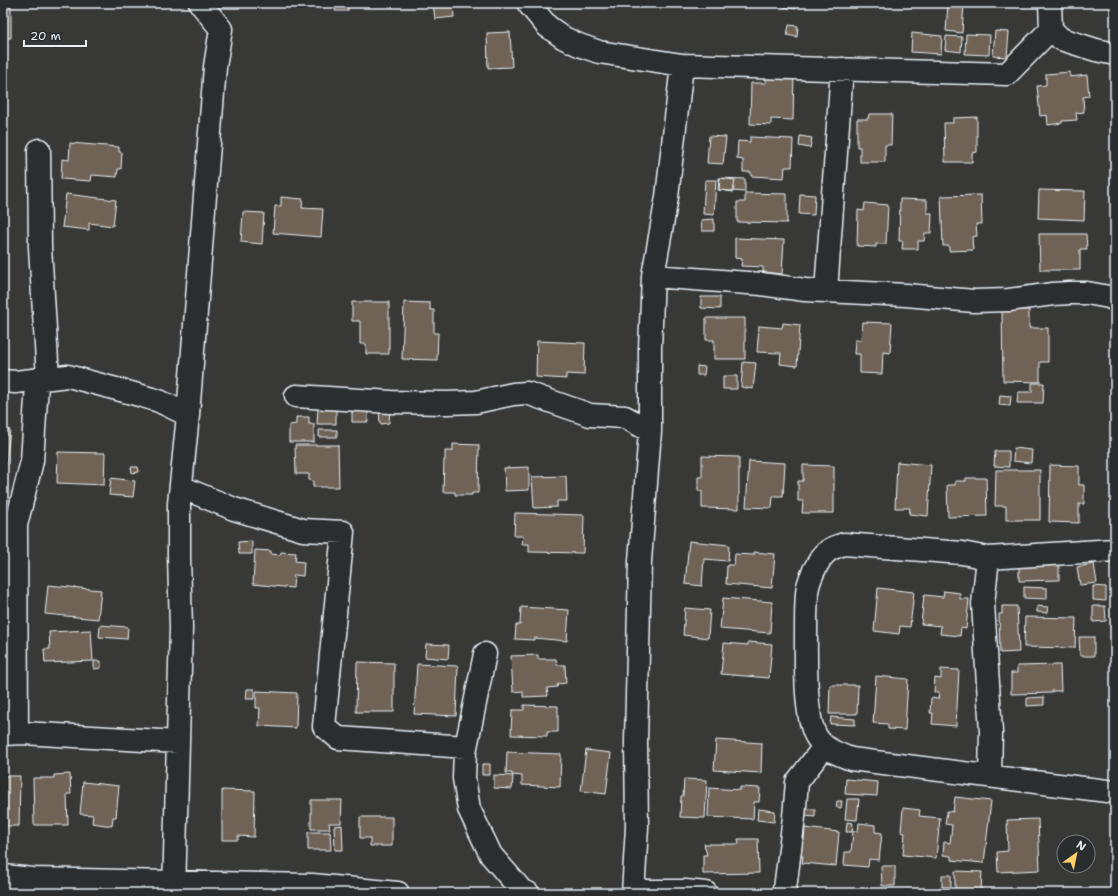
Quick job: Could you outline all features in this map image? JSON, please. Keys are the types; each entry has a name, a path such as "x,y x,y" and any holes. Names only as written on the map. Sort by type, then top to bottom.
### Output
{"street":[{"path":"174,888 180,628 179,534 181,487 215,67 221,29 200,3"},
{"path":"528,3 547,26 564,38 578,45 599,52 682,65 1007,74 1051,29"},
{"path":"1050,3 1051,29 1061,39 1096,50 1115,54"},
{"path":"682,65 667,197 653,276 650,349 650,431 640,562 636,742 637,827 633,892 685,891 706,893"},
{"path":"826,291 842,69"},
{"path":"39,150 44,378"},
{"path":"653,276 761,284 805,290 974,301 1009,300 1070,293 1087,293 1109,297 1115,300"},
{"path":"3,380 15,382 68,376 159,401 188,415"},
{"path":"44,378 37,384 32,461 9,524 10,734 178,742"},
{"path":"296,396 391,402 476,402 512,394 528,393 590,415 625,417 650,431"},
{"path":"181,487 234,509 303,530 343,532 324,726 338,738 466,747"},
{"path":"1115,550 988,558 962,553 844,544 831,548 825,553 817,564 807,592 806,653 807,695 811,723 816,736 824,747 837,754 851,759 1115,792"},
{"path":"988,558 983,604 991,732 990,776"},
{"path":"485,654 466,747 464,778 469,809 491,855 522,890 528,893"},
{"path":"782,893 785,889 797,782 824,747"},
{"path":"3,876 35,886 174,888 312,885 398,893"}],"building":[{"path":"335,3 348,3 348,11 335,11"},
{"path":"433,3 460,3 453,4 454,17 435,19"},
{"path":"784,3 798,3 796,9 783,7"},
{"path":"948,3 964,3 962,33 946,31"},
{"path":"3,6 11,6 11,38 3,38"},
{"path":"789,25 798,26 797,37 787,35"},
{"path":"995,31 1009,32 1007,57 993,56"},
{"path":"510,32 512,67 488,68 487,33"},
{"path":"912,33 942,36 941,54 911,52"},
{"path":"966,34 990,35 989,55 965,54"},
{"path":"946,36 962,37 961,52 945,50"},
{"path":"1070,72 1070,77 1087,75 1089,96 1083,97 1084,112 1076,113 1077,120 1062,121 1062,123 1048,125 1047,115 1040,116 1037,86 1046,85 1046,74"},
{"path":"766,73 794,73 793,120 771,119 771,125 750,124 751,83 766,83"},
{"path":"869,114 892,114 891,145 885,145 885,162 860,162 860,147 857,147 857,119 868,119"},
{"path":"977,117 977,152 972,153 972,162 945,162 944,123 953,123 953,118"},
{"path":"709,136 726,137 723,164 707,163"},
{"path":"800,136 812,138 810,148 799,146"},
{"path":"750,137 793,139 792,167 785,167 784,178 751,176 751,172 743,172 743,160 737,159 738,141 750,142"},
{"path":"70,143 119,147 119,152 122,152 121,169 118,169 117,177 92,175 91,181 61,179 62,159 69,160"},
{"path":"719,178 745,179 745,192 718,190"},
{"path":"720,178 735,180 733,192 719,190"},
{"path":"705,180 716,180 714,215 703,214"},
{"path":"1039,190 1085,191 1084,220 1038,218"},
{"path":"745,193 787,194 787,223 737,222 737,202 745,202"},
{"path":"66,194 116,200 113,226 89,223 89,230 62,227"},
{"path":"800,194 815,195 814,215 799,214"},
{"path":"981,195 982,224 976,224 977,236 972,237 973,250 949,251 949,246 943,246 941,196"},
{"path":"281,197 303,199 302,208 323,209 321,237 273,233 275,206 281,206"},
{"path":"900,199 927,200 927,213 932,213 931,233 925,233 924,241 918,241 918,249 902,249 903,241 899,241"},
{"path":"865,203 888,205 886,244 876,244 876,247 857,246 858,210 864,211"},
{"path":"243,212 264,213 262,244 241,242"},
{"path":"714,219 714,231 702,231 701,220"},
{"path":"1039,234 1086,234 1087,249 1080,249 1080,270 1040,270"},
{"path":"735,238 784,240 782,274 763,272 763,267 741,266 742,259 735,258"},
{"path":"701,297 720,297 720,309 701,308"},
{"path":"352,302 389,302 389,354 366,354 366,344 360,344 360,321 352,321"},
{"path":"404,302 430,303 430,310 434,310 434,333 438,333 437,360 402,359"},
{"path":"1002,309 1029,310 1029,328 1048,328 1048,362 1040,362 1040,382 1003,381"},
{"path":"706,318 745,318 745,359 714,359 714,340 706,340"},
{"path":"862,322 892,323 890,353 883,352 882,374 860,373 860,354 854,354 855,340 861,340"},
{"path":"783,323 800,325 797,366 780,364 781,353 757,352 759,326 782,328"},
{"path":"537,341 585,343 584,375 566,374 566,379 536,377"},
{"path":"743,362 756,363 753,389 741,387"},
{"path":"697,366 705,367 704,375 697,375"},
{"path":"723,376 737,376 737,389 723,389"},
{"path":"1032,383 1044,383 1043,403 1017,403 1018,392 1032,392"},
{"path":"1000,395 1011,396 1010,406 999,405"},
{"path":"318,408 336,408 336,424 317,424"},
{"path":"352,409 368,409 368,422 352,422"},
{"path":"379,409 390,409 389,423 380,424"},
{"path":"296,417 309,417 309,424 314,424 314,442 289,442 289,425 296,424"},
{"path":"3,429 10,430 5,472 3,472"},
{"path":"319,430 337,430 337,437 319,437"},
{"path":"453,444 479,445 478,493 472,493 472,495 455,495 455,492 443,492 445,451 453,451"},
{"path":"295,445 338,445 339,487 313,487 313,481 309,480 309,474 296,474"},
{"path":"1014,448 1032,450 1031,463 1013,461"},
{"path":"995,451 1009,451 1009,467 994,466"},
{"path":"58,452 105,453 104,485 57,483"},
{"path":"702,456 739,457 739,509 702,508 702,491 698,491 698,477 702,477"},
{"path":"749,461 785,463 783,496 773,496 772,508 746,507"},
{"path":"897,462 931,465 928,516 909,514 910,508 895,508"},
{"path":"803,465 834,466 834,513 802,513 803,501 798,501 798,481 803,481"},
{"path":"1050,465 1079,466 1079,485 1084,485 1084,504 1079,504 1079,523 1049,522"},
{"path":"131,467 138,467 139,472 132,473"},
{"path":"529,467 529,490 505,491 504,468"},
{"path":"996,470 1040,470 1040,520 1006,520 1006,506 995,506"},
{"path":"566,476 567,501 557,501 557,507 534,508 532,477"},
{"path":"111,478 135,481 133,497 109,495"},
{"path":"966,478 986,478 987,516 948,517 947,485 955,485 955,481 966,481"},
{"path":"515,513 584,515 583,553 529,552 529,544 522,544 523,536 514,536"},
{"path":"252,541 252,554 239,554 238,542"},
{"path":"689,541 729,545 728,561 704,559 702,586 685,584"},
{"path":"255,550 271,551 271,554 280,555 281,552 296,553 295,561 304,562 303,576 294,575 293,588 253,584"},
{"path":"754,552 775,554 772,588 726,584 727,565 734,565 735,554 754,555"},
{"path":"1059,563 1059,580 1019,581 1019,564"},
{"path":"1094,564 1097,583 1080,585 1077,567"},
{"path":"48,585 101,590 98,619 45,614"},
{"path":"1093,586 1106,587 1106,601 1093,600"},
{"path":"1024,587 1047,588 1047,599 1024,598"},
{"path":"878,588 914,592 910,627 900,626 899,634 874,631"},
{"path":"944,591 960,593 960,599 969,599 966,629 961,628 960,636 940,634 941,626 921,624 924,595 943,597"},
{"path":"723,598 772,602 770,633 720,629"},
{"path":"1002,606 1017,606 1019,652 1000,653 999,614 1002,614"},
{"path":"1037,606 1048,607 1047,613 1037,612"},
{"path":"1093,606 1105,606 1106,621 1093,622"},
{"path":"521,607 569,610 567,641 534,638 534,640 515,639 516,625 520,625"},
{"path":"685,608 710,610 708,638 683,635"},
{"path":"1025,617 1076,618 1075,648 1024,647"},
{"path":"100,625 128,627 127,639 99,637"},
{"path":"91,630 93,661 45,663 44,649 50,649 49,632"},
{"path":"1079,637 1094,637 1094,656 1080,656"},
{"path":"748,642 772,644 769,678 721,674 724,643 748,645"},
{"path":"426,644 449,645 448,659 425,657"},
{"path":"538,655 538,659 556,659 557,665 565,665 566,683 558,684 557,687 547,688 548,696 523,697 523,691 513,692 511,656"},
{"path":"94,661 101,661 101,668 94,669"},
{"path":"357,662 394,663 394,712 356,712"},
{"path":"417,664 458,666 456,716 414,714"},
{"path":"1060,665 1061,691 1052,691 1052,693 1011,694 1011,673 1017,673 1017,666"},
{"path":"941,669 959,670 956,726 932,724 933,713 930,713 931,698 938,699 939,692 934,692 935,678 941,679"},
{"path":"876,676 908,679 905,730 888,729 888,724 873,723"},
{"path":"830,685 858,685 857,714 829,714"},
{"path":"247,689 254,689 254,699 246,699"},
{"path":"256,691 297,693 296,728 259,726 260,708 256,708"},
{"path":"1044,697 1044,705 1027,706 1027,698"},
{"path":"524,705 558,706 558,732 547,732 547,736 511,735 512,710 524,710"},
{"path":"831,717 855,719 855,725 830,724"},
{"path":"716,740 762,743 761,773 714,770"},
{"path":"586,750 611,753 606,794 581,791"},
{"path":"507,752 561,754 560,787 522,785 522,776 506,773"},
{"path":"482,764 490,764 490,775 482,775"},
{"path":"70,774 71,794 67,794 68,825 34,825 33,778 54,778 54,775"},
{"path":"494,775 513,776 512,789 494,788"},
{"path":"3,776 20,776 19,826 3,826"},
{"path":"684,779 707,780 705,818 680,817 681,796 683,796"},
{"path":"846,779 878,782 877,796 845,794"},
{"path":"83,782 119,786 116,817 113,817 112,826 92,823 93,815 80,814"},
{"path":"740,787 760,788 759,802 754,802 753,819 708,817 709,788 740,790"},
{"path":"222,790 255,791 254,837 238,836 238,840 222,840"},
{"path":"955,797 991,801 984,863 951,860 951,856 943,855 944,842 950,843 952,825 945,824 947,811 953,812"},
{"path":"847,799 859,799 857,820 845,819"},
{"path":"311,800 342,800 341,823 329,823 330,829 311,829"},
{"path":"837,801 842,801 841,808 836,807"},
{"path":"903,808 920,810 919,816 940,818 936,858 903,855 905,833 901,832"},
{"path":"758,809 775,811 774,822 757,820"},
{"path":"806,809 815,809 815,817 805,816"},
{"path":"360,817 392,817 392,846 370,846 370,838 360,838"},
{"path":"1038,819 1040,870 998,872 997,852 1008,851 1007,820"},
{"path":"847,822 853,823 852,832 846,832"},
{"path":"859,823 875,825 875,832 882,833 879,860 869,859 868,867 844,865 845,852 851,852 853,831 858,831"},
{"path":"342,825 343,850 335,850 334,826"},
{"path":"805,828 839,832 836,866 802,863 803,856 798,856 799,841 804,841"},
{"path":"308,832 330,832 331,850 308,850"},
{"path":"738,839 758,839 759,873 703,874 703,855 707,855 704,844 739,844"},
{"path":"881,866 895,866 895,886 882,886"},
{"path":"955,871 982,872 981,890 955,889"},
{"path":"942,875 951,875 951,887 942,887"},
{"path":"3,885 19,886 18,893 3,893"}]}
